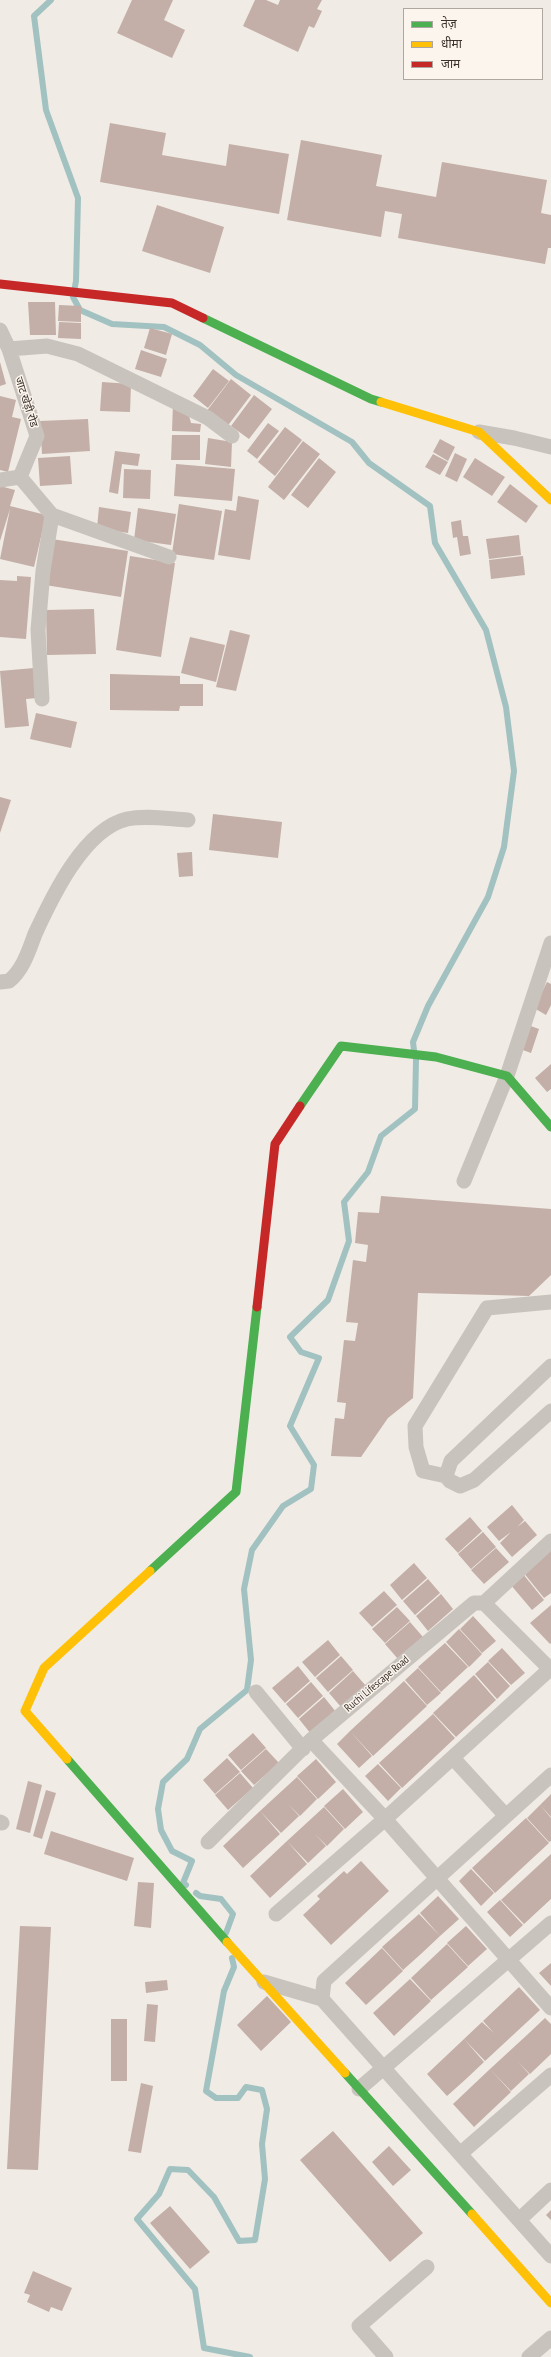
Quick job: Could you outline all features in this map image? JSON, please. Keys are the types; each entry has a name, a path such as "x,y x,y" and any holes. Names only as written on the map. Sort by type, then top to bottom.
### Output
{"street":[{"path":"0,284 172,303 371,399 426,414 479,432 514,438 551,447"},
{"name":"जाट खेड़ी रोड","path":"0,330 9,349 37,436 20,476"},
{"path":"9,349 47,346 78,354 208,418 232,436"},
{"path":"479,432 551,500"},
{"path":"0,480 20,476 52,515 170,557"},
{"path":"42,699 38,630 43,571 52,515"},
{"path":"0,982 9,981 18,972 46,909 82,850 110,828 127,819 188,820"},
{"path":"464,1181 507,1076 549,960 551,944"},
{"path":"551,1127 507,1076 436,1057 341,1046 275,1144 236,1492 44,1668 25,1711 198,1909 551,2304"},
{"path":"551,1302 487,1308 415,1426 416,1447 423,1471 446,1476 450,1482 460,1486 474,1480 551,1411"},
{"path":"446,1476 451,1461 551,1366"},
{"path":"276,1914 385,1819 551,1669 484,1603 551,1541"},
{"name":"Ruchi Lifescape Road","path":"208,1842 307,1744 474,1602 484,1603"},
{"path":"256,1692 307,1744 385,1819 551,2008"},
{"path":"452,1758 506,1816"},
{"path":"322,1999 324,1981 438,1880 551,1774"},
{"path":"359,2089 551,1923"},
{"path":"264,1982 322,1999 551,2256"},
{"path":"460,2154 551,2074"},
{"path":"519,2220 551,2190"},
{"path":"386,2357 359,2326 427,2266"},
{"path":"529,2357 551,2338"}],"building":[{"path":"132,0 173,0 164,20 185,30 172,58 117,33"},
{"path":"255,0 266,0 278,5 280,0 322,0 317,9 322,11 314,28 309,26 298,52 243,26"},
{"path":"110,123 166,133 162,155 226,166 229,144 289,154 279,214 100,182"},
{"path":"301,140 382,155 376,186 436,197 442,162 547,180 541,213 551,215 551,248 548,248 545,264 398,238 402,214 385,211 381,237 287,220"},
{"path":"157,205 224,227 210,273 142,251"},
{"path":"28,302 55,302 56,335 30,335"},
{"path":"59,305 81,306 81,322 58,321"},
{"path":"59,322 81,323 81,339 58,338"},
{"path":"150,328 172,334 166,355 144,348"},
{"path":"141,350 167,359 161,377 135,369"},
{"path":"0,362 6,384 0,386"},
{"path":"213,369 229,381 208,408 193,396"},
{"path":"231,379 251,395 226,428 206,412"},
{"path":"102,382 131,384 130,412 100,411"},
{"path":"254,395 272,409 249,439 231,426"},
{"path":"0,396 16,400 12,417 21,419 8,472 0,470"},
{"path":"173,403 188,412 191,423 201,424 200,432 172,431"},
{"path":"88,419 90,451 42,454 40,421"},
{"path":"268,423 279,431 257,459 247,451"},
{"path":"285,427 302,440 275,476 258,462"},
{"path":"172,435 200,435 200,460 171,460"},
{"path":"208,438 232,442 231,467 205,464"},
{"path":"440,439 455,447 448,461 433,452"},
{"path":"303,441 320,454 284,500 268,487"},
{"path":"115,451 140,454 138,466 122,464 118,494 109,492"},
{"path":"455,453 467,459 457,482 445,476"},
{"path":"433,454 448,462 440,475 425,467"},
{"path":"70,456 72,484 40,486 38,458"},
{"path":"319,458 336,472 308,508 291,495"},
{"path":"475,458 505,477 492,496 463,477"},
{"path":"176,464 235,469 232,501 174,496"},
{"path":"124,469 151,470 150,499 123,498"},
{"path":"510,484 538,506 526,523 497,502"},
{"path":"0,486 15,490 10,506 46,515 34,567 0,559 10,509 0,541"},
{"path":"238,496 259,500 250,560 218,555 225,509 236,511"},
{"path":"179,504 222,511 214,560 172,554"},
{"path":"99,507 131,512 128,533 97,528"},
{"path":"138,508 176,514 171,545 134,540"},
{"path":"461,520 463,536 468,536 471,554 460,556 457,537 453,538 451,522"},
{"path":"519,535 521,555 489,559 486,539"},
{"path":"52,539 128,551 121,597 45,585"},
{"path":"130,556 175,563 161,657 116,650"},
{"path":"523,556 525,575 491,579 489,560"},
{"path":"17,576 31,577 26,639 0,637 0,580 17,581"},
{"path":"94,609 96,654 47,655 46,610"},
{"path":"230,630 250,635 236,691 216,687"},
{"path":"190,637 225,645 216,682 181,673"},
{"path":"34,668 37,698 26,699 29,726 5,728 0,671"},
{"path":"110,674 180,676 180,684 203,684 203,706 180,706 179,711 110,710"},
{"path":"36,713 77,722 71,748 30,739"},
{"path":"0,797 11,800 0,833"},
{"path":"213,814 282,822 278,858 209,850"},
{"path":"192,852 193,876 179,877 177,853"},
{"path":"547,982 551,984 551,1005 546,1015 534,1008"},
{"path":"528,1025 539,1029 531,1053 520,1049"},
{"path":"551,1064 551,1089 547,1092 535,1078"},
{"path":"381,1196 551,1209 551,1275 529,1296 418,1293 413,1398 388,1418 361,1457 331,1456 335,1418 344,1419 346,1403 337,1402 344,1340 355,1341 358,1323 346,1322 353,1260 366,1262 368,1245 355,1243 358,1212 379,1213"},
{"path":"512,1505 524,1520 517,1527 525,1521 537,1535 512,1557 500,1543 511,1532 499,1541 487,1527"},
{"path":"470,1517 482,1531 458,1553 445,1539"},
{"path":"483,1532 496,1547 471,1569 458,1554"},
{"path":"496,1548 509,1562 484,1584 471,1570"},
{"path":"551,1548 551,1593 544,1598 523,1572"},
{"path":"414,1563 427,1578 402,1600 390,1585"},
{"path":"523,1574 544,1600 532,1610 510,1584"},
{"path":"428,1579 440,1593 415,1615 403,1601"},
{"path":"384,1591 397,1605 372,1627 359,1613"},
{"path":"441,1594 453,1609 428,1631 416,1616"},
{"path":"551,1605 551,1643 550,1644 530,1623"},
{"path":"397,1607 410,1621 385,1643 372,1629"},
{"path":"473,1616 496,1641 482,1653 460,1629"},
{"path":"410,1622 423,1637 398,1659 385,1644"},
{"path":"459,1629 482,1654 469,1667 446,1642"},
{"path":"328,1640 340,1655 315,1677 302,1662"},
{"path":"445,1643 468,1667 441,1692 418,1667"},
{"path":"502,1648 525,1673 511,1685 488,1661"},
{"path":"341,1656 353,1670 328,1692 316,1678"},
{"path":"488,1662 510,1686 497,1699 475,1674"},
{"path":"298,1666 310,1681 285,1703 272,1688"},
{"path":"418,1668 441,1693 427,1705 405,1680"},
{"path":"353,1671 366,1686 341,1707 329,1693"},
{"path":"474,1675 496,1700 456,1737 433,1713"},
{"path":"404,1681 427,1706 373,1756 350,1731"},
{"path":"311,1682 323,1696 298,1718 286,1704"},
{"path":"324,1697 336,1712 311,1734 299,1719"},
{"path":"433,1714 455,1738 402,1788 379,1763"},
{"path":"350,1731 372,1756 359,1768 337,1744"},
{"path":"253,1733 266,1748 241,1770 228,1755"},
{"path":"266,1749 279,1763 254,1785 241,1771"},
{"path":"227,1758 240,1772 215,1794 203,1780"},
{"path":"316,1759 336,1782 318,1799 297,1776"},
{"path":"378,1764 401,1788 388,1801 365,1776"},
{"path":"240,1773 253,1788 228,1810 215,1795"},
{"path":"297,1777 317,1799 300,1816 288,1804 299,1816 281,1833 260,1811"},
{"path":"28,1781 42,1785 30,1833 16,1829"},
{"path":"343,1789 363,1812 345,1829 324,1806"},
{"path":"46,1790 56,1793 42,1839 33,1836"},
{"path":"551,1794 551,1817 540,1805"},
{"path":"540,1805 551,1818 551,1841 549,1842 527,1818"},
{"path":"324,1807 344,1829 327,1846 315,1834 326,1846 308,1863 287,1841"},
{"path":"260,1811 280,1834 243,1868 223,1846"},
{"path":"526,1818 549,1843 495,1893 472,1868"},
{"path":"51,1831 134,1858 127,1881 44,1854"},
{"path":"287,1841 307,1864 270,1898 250,1876"},
{"path":"551,1854 551,1899 524,1924 501,1900"},
{"path":"361,1861 389,1891 331,1945 303,1915 320,1899 317,1896 344,1871 347,1874"},
{"path":"471,1869 494,1893 481,1906 459,1881"},
{"path":"138,1882 154,1883 151,1928 134,1926"},
{"path":"438,1896 459,1919 440,1936 420,1913"},
{"path":"500,1900 523,1925 510,1937 487,1912"},
{"path":"419,1914 440,1936 403,1970 382,1947"},
{"path":"20,1926 51,1927 38,2170 7,2169"},
{"path":"466,1926 487,1949 468,1966 447,1943"},
{"path":"447,1944 468,1967 431,2000 411,1978"},
{"path":"382,1948 403,1971 366,2005 345,1983"},
{"path":"551,1963 551,1986 539,1973"},
{"path":"410,1979 431,2001 394,2036 373,2013"},
{"path":"167,1980 168,1990 146,1993 145,1982"},
{"path":"519,1987 540,2010 485,2061 464,2039 482,2022 494,2033 483,2021"},
{"path":"267,1996 291,2022 261,2051 237,2025"},
{"path":"147,2004 158,2005 155,2042 144,2041"},
{"path":"545,2018 551,2024 551,2054 530,2074 518,2062 529,2074 511,2091 490,2069"},
{"path":"111,2019 127,2019 127,2081 111,2081"},
{"path":"464,2039 484,2062 447,2096 427,2074"},
{"path":"490,2069 511,2092 474,2127 453,2104"},
{"path":"141,2083 153,2086 141,2153 128,2151"},
{"path":"333,2131 423,2233 390,2262 300,2160"},
{"path":"389,2146 411,2170 393,2186 372,2162"},
{"path":"170,2206 210,2252 190,2269 150,2223"},
{"path":"551,2210 551,2220 546,2215"},
{"path":"33,2271 72,2288 62,2311 51,2307 49,2312 27,2302 30,2295 24,2293"}],"waterway":[{"path":"51,0 34,16 46,110 78,198 76,281 73,297 80,310 112,324 164,327 200,345 236,375 352,442 369,463 430,506 435,543 486,630 506,707 514,771 504,847 488,897 428,1006 413,1042 414,1050"},
{"path":"186,1885 183,1883 192,1861 172,1851 161,1830 158,1809 163,1782 187,1759 200,1729 247,1690 251,1660 244,1589 252,1550 283,1506 311,1489 314,1465 290,1426 319,1358 301,1352 290,1337 328,1300 349,1241 344,1202 368,1172 381,1136 415,1109 416,1059"},
{"path":"196,1893 200,1896 221,1899 233,1914 226,1933"},
{"path":"232,1958 234,1967 224,1991 206,2091 216,2098 238,2098 246,2087 262,2090 267,2109 262,2144 265,2179 255,2240 239,2241 214,2197 188,2170 170,2169 159,2194 137,2219 195,2289 204,2348 250,2357"}],"traffic: fast":[{"path":"203,318 371,399 381,402"},
{"path":"300,1106 341,1046 436,1057 507,1076 551,1127"},
{"path":"150,1571 236,1492 257,1307"},
{"path":"67,1759 227,1942"},
{"path":"345,2073 472,2214"}],"traffic: slow":[{"path":"381,402 479,432 551,500"},
{"path":"67,1759 25,1711 44,1668 150,1571"},
{"path":"227,1942 345,2073"},
{"path":"472,2214 551,2303"}],"traffic: jam":[{"path":"0,284 172,303 203,318"},
{"path":"257,1307 275,1144 300,1106"}]}
